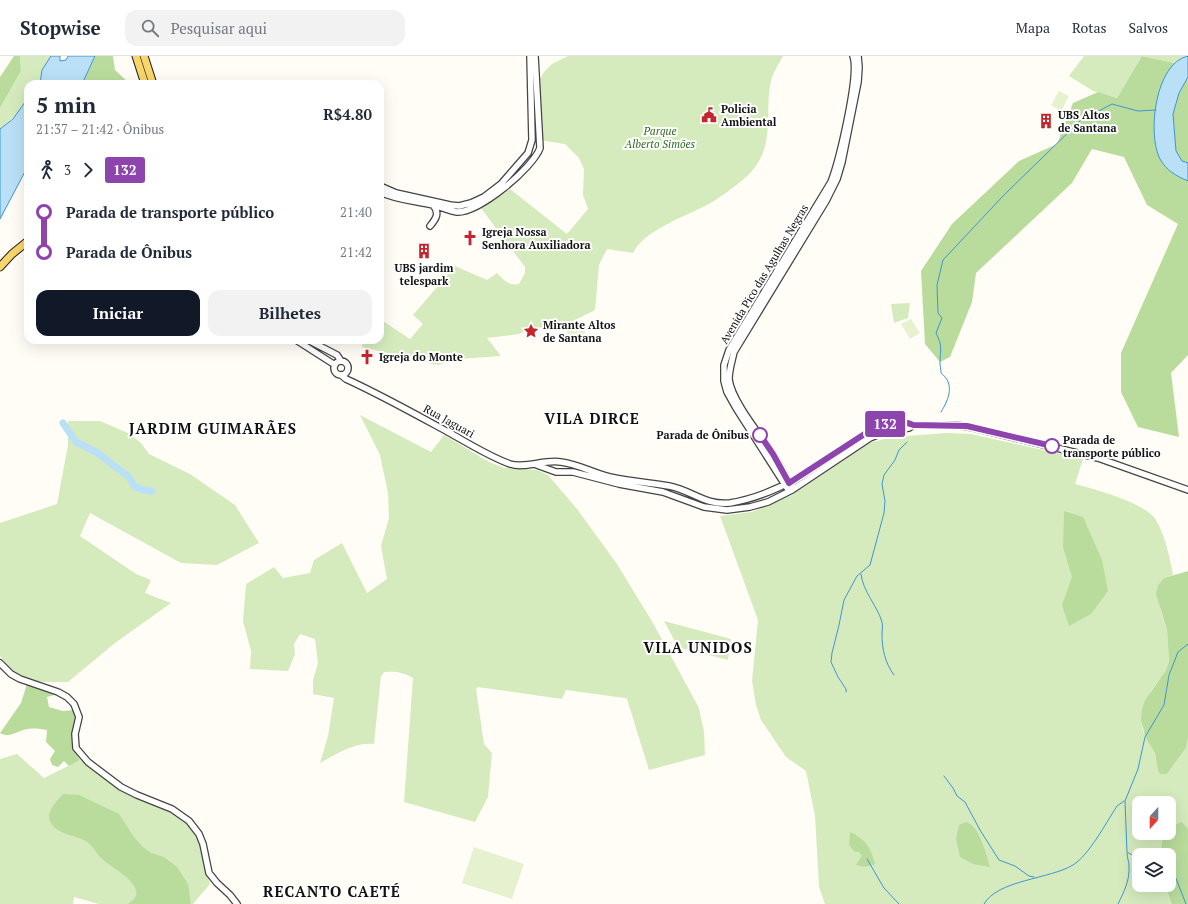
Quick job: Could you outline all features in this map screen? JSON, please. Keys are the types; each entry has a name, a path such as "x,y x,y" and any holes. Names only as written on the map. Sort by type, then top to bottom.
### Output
{"main road":[{"path":"136,56 144,80"},
{"path":"144,56 153,80"},
{"path":"0,267 24,244"}],"street":[{"path":"384,188 396,193 458,209 484,197 501,184 528,153 532,140 530,56"},
{"path":"384,193 395,197 458,209 475,207 486,202 519,174 535,157 540,148 535,56"},
{"name":"Avenida Pico das Agulhas Negras","path":"791,490 736,408 727,392 724,380 724,365 729,350 831,182 838,162 853,88 855,66 853,56"},
{"name":"Avenida Pico das Agulhas Negras","path":"787,484 773,454 740,405 732,389 729,380 730,366 734,352 822,207 837,179 844,156 858,82 858,56"},
{"path":"532,140 540,141"},
{"path":"528,153 535,157"},
{"path":"430,226 437,216 437,209 433,205"},
{"path":"302,344 335,365 335,369 338,374 344,374 349,368 346,362 341,361 336,355 315,344"},
{"path":"335,365 341,361"},
{"name":"Rua Jaguari","path":"344,374 346,379 492,456 512,464 524,465 545,461 569,463 609,476 672,486 695,500"},
{"path":"695,500 728,503 754,498 787,484 880,424 901,423 909,423 913,425 967,426 1098,458 1188,490"},
{"path":"695,500 716,509 727,510 750,507 768,502 791,490 870,438 878,434 909,428 913,425"},
{"path":"556,472 555,468 558,461"},
{"path":"568,472 570,468 569,463"},
{"name":"Rua Jaguari","path":"534,464 556,472 568,472 695,500"},
{"path":"0,663 11,674 20,680 58,692 67,697 74,704 79,716 75,734 76,748 88,762 121,787 172,809 188,821 199,834 204,844 209,873 217,883 230,894 237,904"}],"green space":[{"path":"14,56 20,56 21,71 0,108 0,77"},
{"path":"20,56 51,56 42,70 41,80 24,80 24,106 0,129 0,108 21,71"},
{"path":"95,56 113,56 115,70 126,80 84,80"},
{"name":"Parque Alberto Simões","path":"568,56 783,56 771,81 767,138 759,160 752,171 729,191 715,200 664,226 645,238 633,253 607,249 599,265 595,310 575,320 554,327 526,330 519,334 487,338 501,356 459,359 438,365 362,347 362,344 384,344 384,322 410,339 423,324 413,315 455,266 487,280 497,273 509,283 519,284 525,273 525,267 481,208 510,189 567,234 588,209 583,195 584,169 579,158 565,144 545,141 542,139 538,82 544,72 552,64"},
{"path":"1084,56 1142,56 1117,98 1093,91 1069,76"},
{"path":"1142,56 1187,56 1174,63"},
{"path":"1142,56 1174,63 1188,62 1188,355 1171,373 1179,437 1138,427 1121,392 1121,353 1178,224 1147,205 1124,157 1092,149 1072,183 976,273 972,302 950,357 940,362 925,344 921,271 952,224 1019,161 1057,144 1073,103 1098,92 1117,98"},
{"path":"1059,91 1069,96 1061,111 1051,105"},
{"path":"910,303 908,318 894,323 891,304"},
{"path":"911,319 920,333 910,339 901,324"},
{"path":"567,330 585,331 584,343 568,341"},
{"path":"360,415 431,452 444,435 489,462 504,468 537,470 548,475 577,509 617,564 653,623 699,708 704,732 705,755 649,770 627,699 625,698 566,690 562,699 478,687 476,689 484,744 492,753 488,797 475,822 404,802 413,678 402,673 384,672 381,676 374,744 353,747 320,763 328,736 334,698 313,694 313,680 318,663 315,639 300,634 294,644 295,654 288,671 250,669 251,651 243,621 246,584 274,567 283,578 310,573 314,560 342,543 367,593 387,579 381,546 389,518 388,493 380,455"},
{"path":"68,421 100,421 130,434 141,443 149,454 190,474 235,505 259,543 217,565 181,563 90,513 80,536 136,574 151,580 145,593 171,603 115,643 68,682 43,682 25,679 11,670 0,656 0,523 57,504 68,445"},
{"path":"947,433 971,434 1083,459 1075,484 1131,502 1142,508 1156,520 1165,540 1173,575 1164,578 1158,585 1161,612 1167,630 1169,661 1166,670 1150,692 1142,728 1145,737 1155,753 1158,771 1161,774 1167,774 1186,748 1188,738 1188,904 825,904 819,887 815,816 806,771 786,757 761,720 756,705 752,681 758,620 720,516 752,512 792,495 869,443 892,437"},
{"path":"1064,511 1083,517 1102,560 1108,591 1091,614 1069,626 1062,605 1072,577 1063,547"},
{"path":"1188,571 1188,738 1186,748 1167,774 1160,774 1158,771 1155,753 1145,737 1141,719 1145,700 1166,670 1169,661 1167,630 1156,594 1158,585 1164,578"},
{"path":"664,621 731,639 728,660 678,647"},
{"path":"27,684 58,692 47,697 49,707 63,711 74,710 76,722 72,738 75,752 80,760 69,766 64,761 58,767 52,765 50,759 55,751 46,742 47,730 28,729 11,735 4,735 0,733 21,703"},
{"path":"17,754 44,778 80,760 128,794 180,816 188,823 197,837 202,850 210,884 193,904 99,904 74,897 73,904 0,904 0,759"},
{"path":"63,794 79,795 119,814 134,837 143,847 151,853 164,857 177,867 188,884 191,904 128,904 135,898 136,892 134,886 129,880 102,859 86,841 58,830 51,823 49,819 50,811"},
{"path":"966,822 975,829 979,835 990,867 973,864 960,857 956,839 959,825"},
{"path":"1182,822 1188,829 1188,904 1172,904 1168,892 1176,892 1176,848 1162,848 1162,840 1176,840 1176,824"},
{"path":"850,832 864,841 872,853 875,864 871,866 856,865 862,856 859,852 855,852 849,845"},
{"path":"474,847 524,864 512,899 462,883"}],"water":[{"path":"51,56 60,56 60,61 66,60 68,56 95,56 84,80 41,80 42,70"},
{"path":"1188,56 1188,77 1179,93 1173,114 1176,151 1182,161 1188,163 1188,181 1179,177 1162,163 1156,148 1154,117 1161,85 1168,72 1177,61"},
{"path":"24,104 24,174 0,219 0,129 13,119"}],"waterway":[{"path":"941,412 949,392 948,382 941,373 941,351 936,333 942,318 938,313 937,285 943,260 1004,195 1080,121 1112,104 1138,111 1156,110"},
{"path":"63,423 76,442 96,452 129,477 134,486 143,490 152,491"},
{"path":"846,692 846,689 831,662 844,600 857,576 870,565 884,513 885,501 882,484 884,475 895,460 899,450 907,442"},
{"path":"861,574 864,587 882,622 883,650 888,666 894,675"},
{"path":"1132,855 1127,852 1125,801 1138,769 1145,737 1164,705 1169,675 1178,652 1188,644"},
{"path":"944,776 957,796 965,802 980,830 999,860 1015,866 1029,876 1034,877"},
{"path":"984,904 991,896 1000,890 1063,870 1073,865 1085,854 1117,806 1124,801"},
{"path":"1118,904 1129,876 1127,853"},
{"path":"867,859 884,888 899,904"},
{"path":"1176,879 1186,904"}],"bus line":[{"name":"132","path":"760,435 773,454 789,483 880,424 909,423 913,425 967,426 1052,446"}],"place":[{"name":"Policia Ambiental","path":"709,115"},
{"name":"UBS Altos de Santana","path":"1046,121"},
{"name":"Igreja Nossa Senhora Auxiliadora","path":"470,238"},
{"name":"UBS jardim telespark","path":"424,251"},
{"name":"Mirante Altos de Santana","path":"531,331"},
{"name":"Igreja do Monte","path":"367,357"},
{"name":"Parada de Ônibus","path":"760,435"},
{"name":"Parada de transporte público","path":"1052,446"}],"district":[{"name":"VILA DIRCE","path":"592,418"},
{"name":"JARDIM GUIMARÃES","path":"213,428"},
{"name":"VILA UNIDOS","path":"698,647"},
{"name":"RECANTO CAETÉ","path":"332,891"}]}
